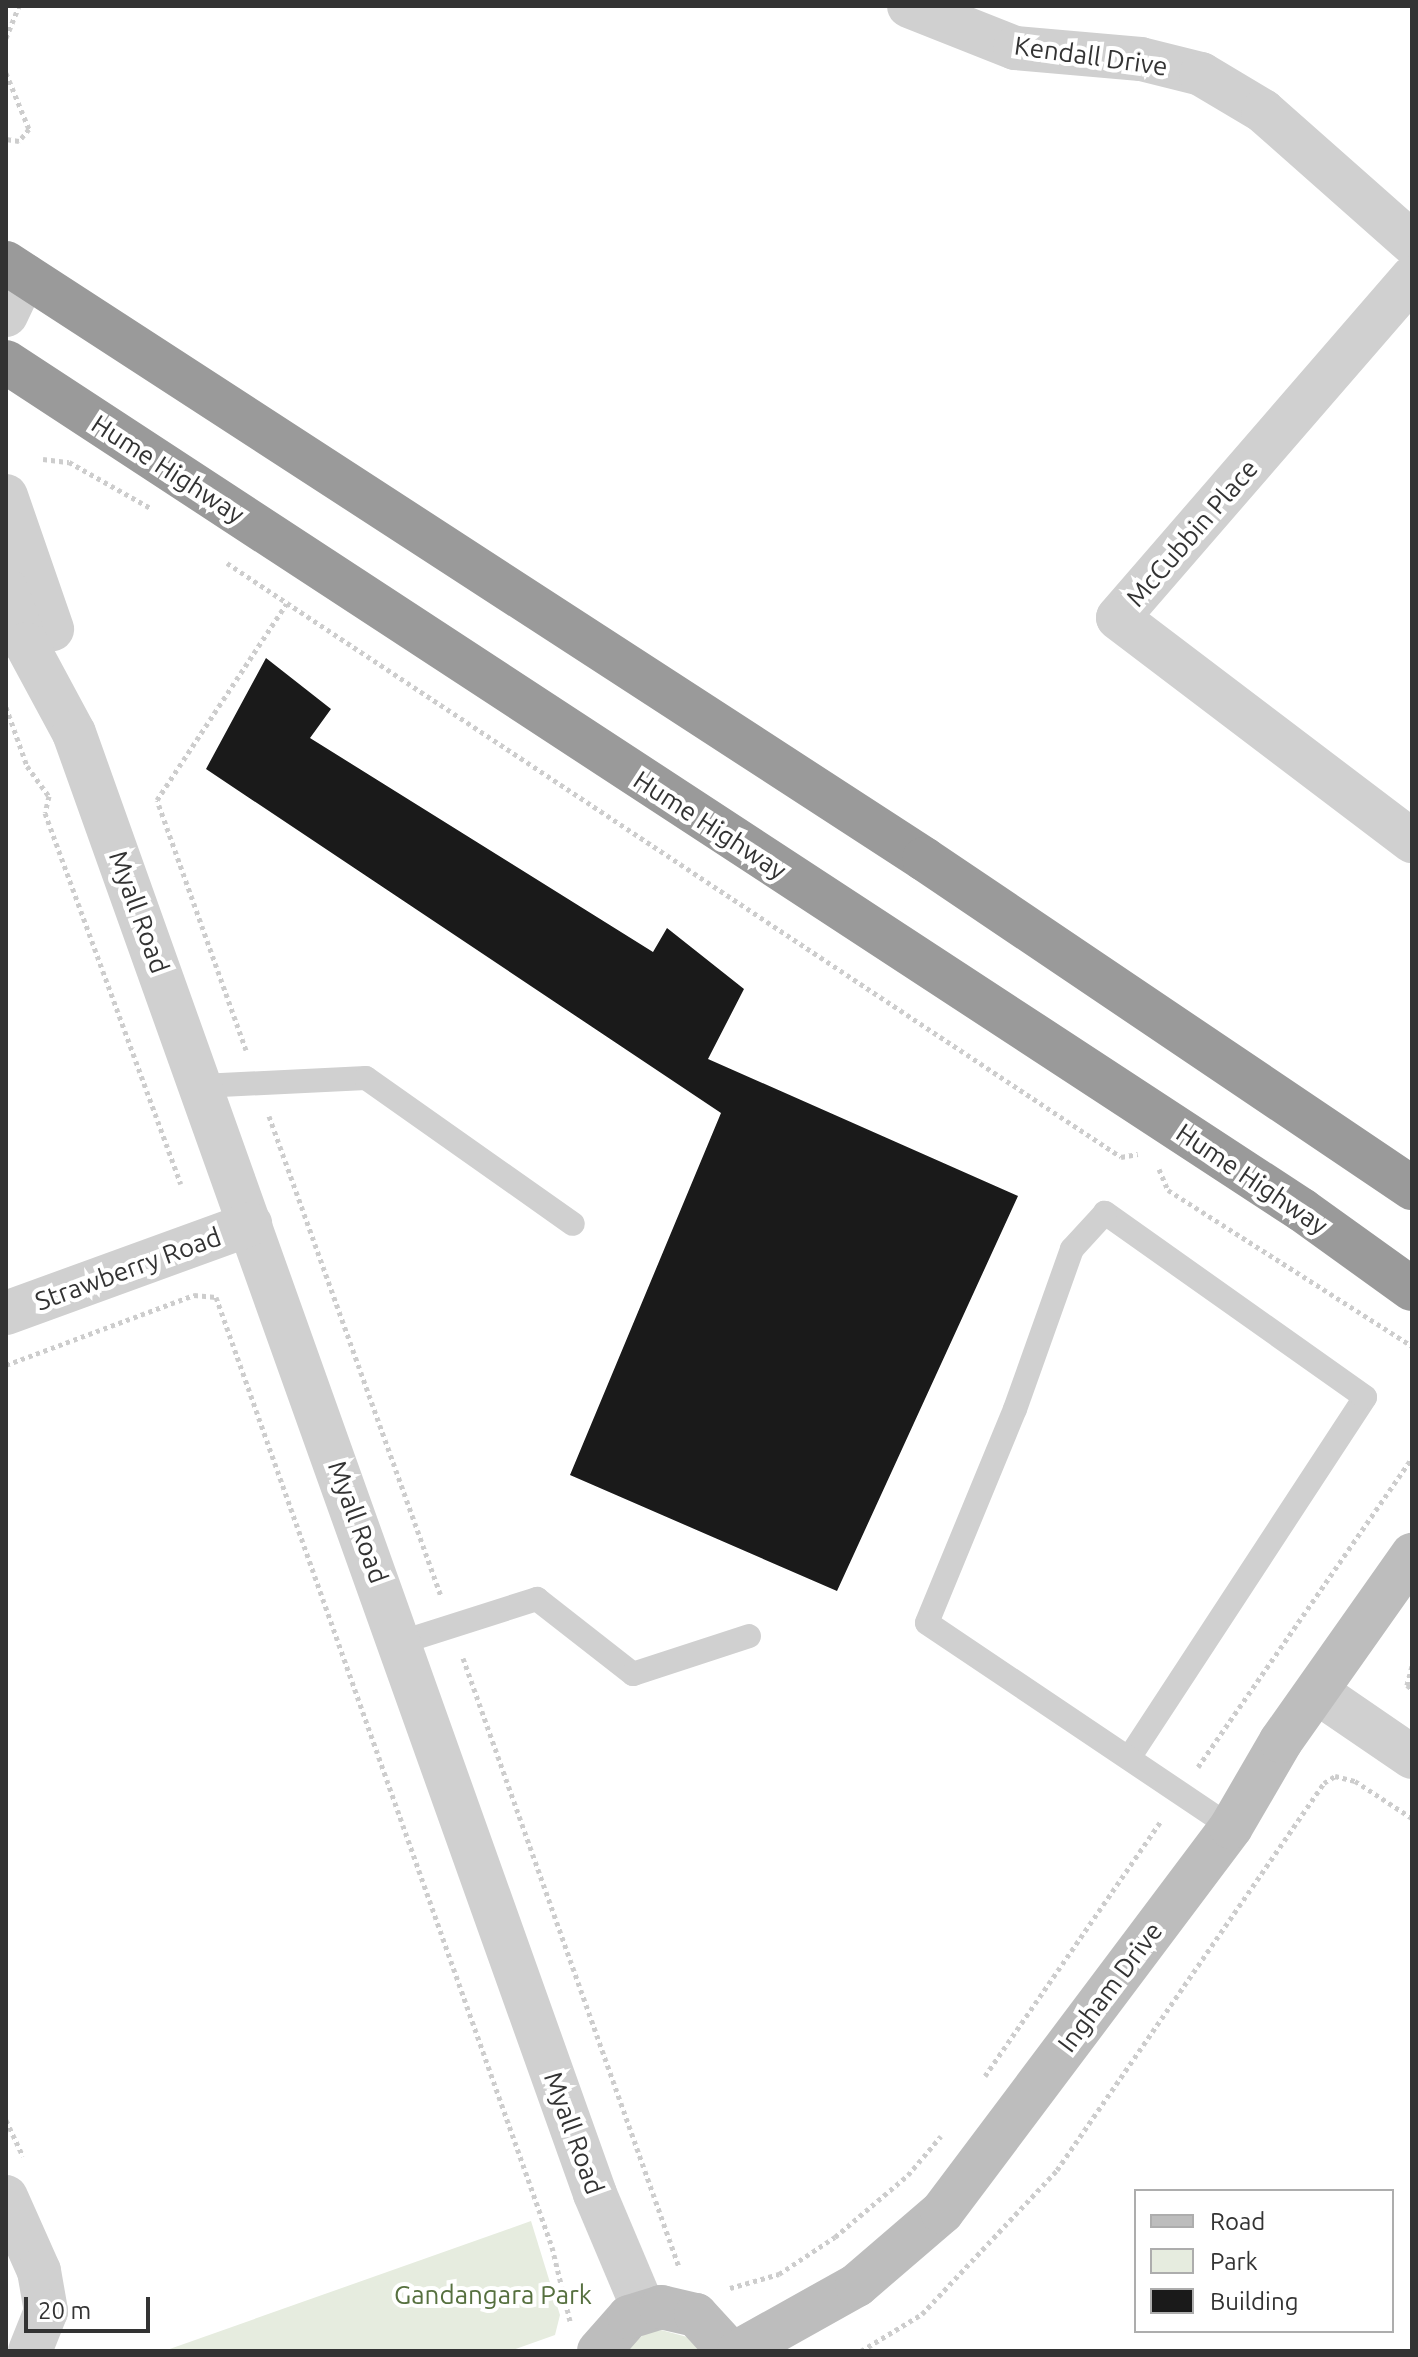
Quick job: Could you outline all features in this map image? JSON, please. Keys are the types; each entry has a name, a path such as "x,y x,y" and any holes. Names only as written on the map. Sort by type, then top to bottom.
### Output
{"highway":[{"path":"16,269 898,842 1412,1188"},
{"name":"Hume Highway","path":"6,362 1302,1210 1412,1289"}],"street":[{"name":"Kendall Drive","path":"909,6 1015,48 1141,59 1201,74 1263,111 1412,243"},
{"path":"6,315 16,269"},
{"name":"McCubbin Place","path":"1412,278 1118,618 1412,841"},
{"name":"Myall Road","path":"6,496 55,638 74,733 402,1642 595,2194 644,2310"},
{"name":"Myall Road","path":"6,589 26,644 74,733"},
{"name":"Strawberry Road","path":"6,1313 250,1224"},
{"name":"Ingham Drive","path":"739,2351 857,2285 942,2212 1231,1827 1317,1692 1412,1555"},
{"path":"1317,1692 1412,1757"},
{"path":"6,2197 39,2271 46,2311 30,2351"},
{"path":"584,2342 644,2310 696,2315 729,2351"}],"lane":[{"path":"201,1086 366,1078 573,1224"},
{"path":"1129,1758 1365,1397 1105,1213 1072,1249 1015,1409 927,1623 1231,1827"},
{"path":"402,1642 537,1599 633,1674 749,1636"}],"path":[{"path":"6,38 19,6"},
{"path":"6,73 29,129 19,141 6,139"},
{"path":"43,459 69,462 146,510 159,507"},
{"path":"223,560 1108,1149 1121,1157 1137,1154 1160,1170 1168,1190 1412,1346"},
{"path":"286,604 157,800 681,2273"},
{"path":"6,707 27,766 49,796 45,813 181,1184"},
{"path":"6,1365 194,1295 216,1297 584,2342"},
{"path":"979,2086 1412,1458"},
{"path":"1412,1666 1407,1685 1412,1689"},
{"path":"861,2351 922,2314 1057,2170 1324,1783 1335,1776 1355,1781 1412,1818"},
{"path":"719,2288 742,2288 779,2274 835,2237 908,2175 943,2133"}],"green space":[{"name":"Gandangara Park","path":"531,2221 560,2315 555,2335 510,2351 164,2351"},
{"path":"661,2330 691,2338 704,2351 623,2351 646,2333"}],"building":[{"path":"266,658 331,709 310,738 653,952 667,928 744,989 708,1059 1018,1196 837,1591 570,1475 721,1113 206,769"}]}
